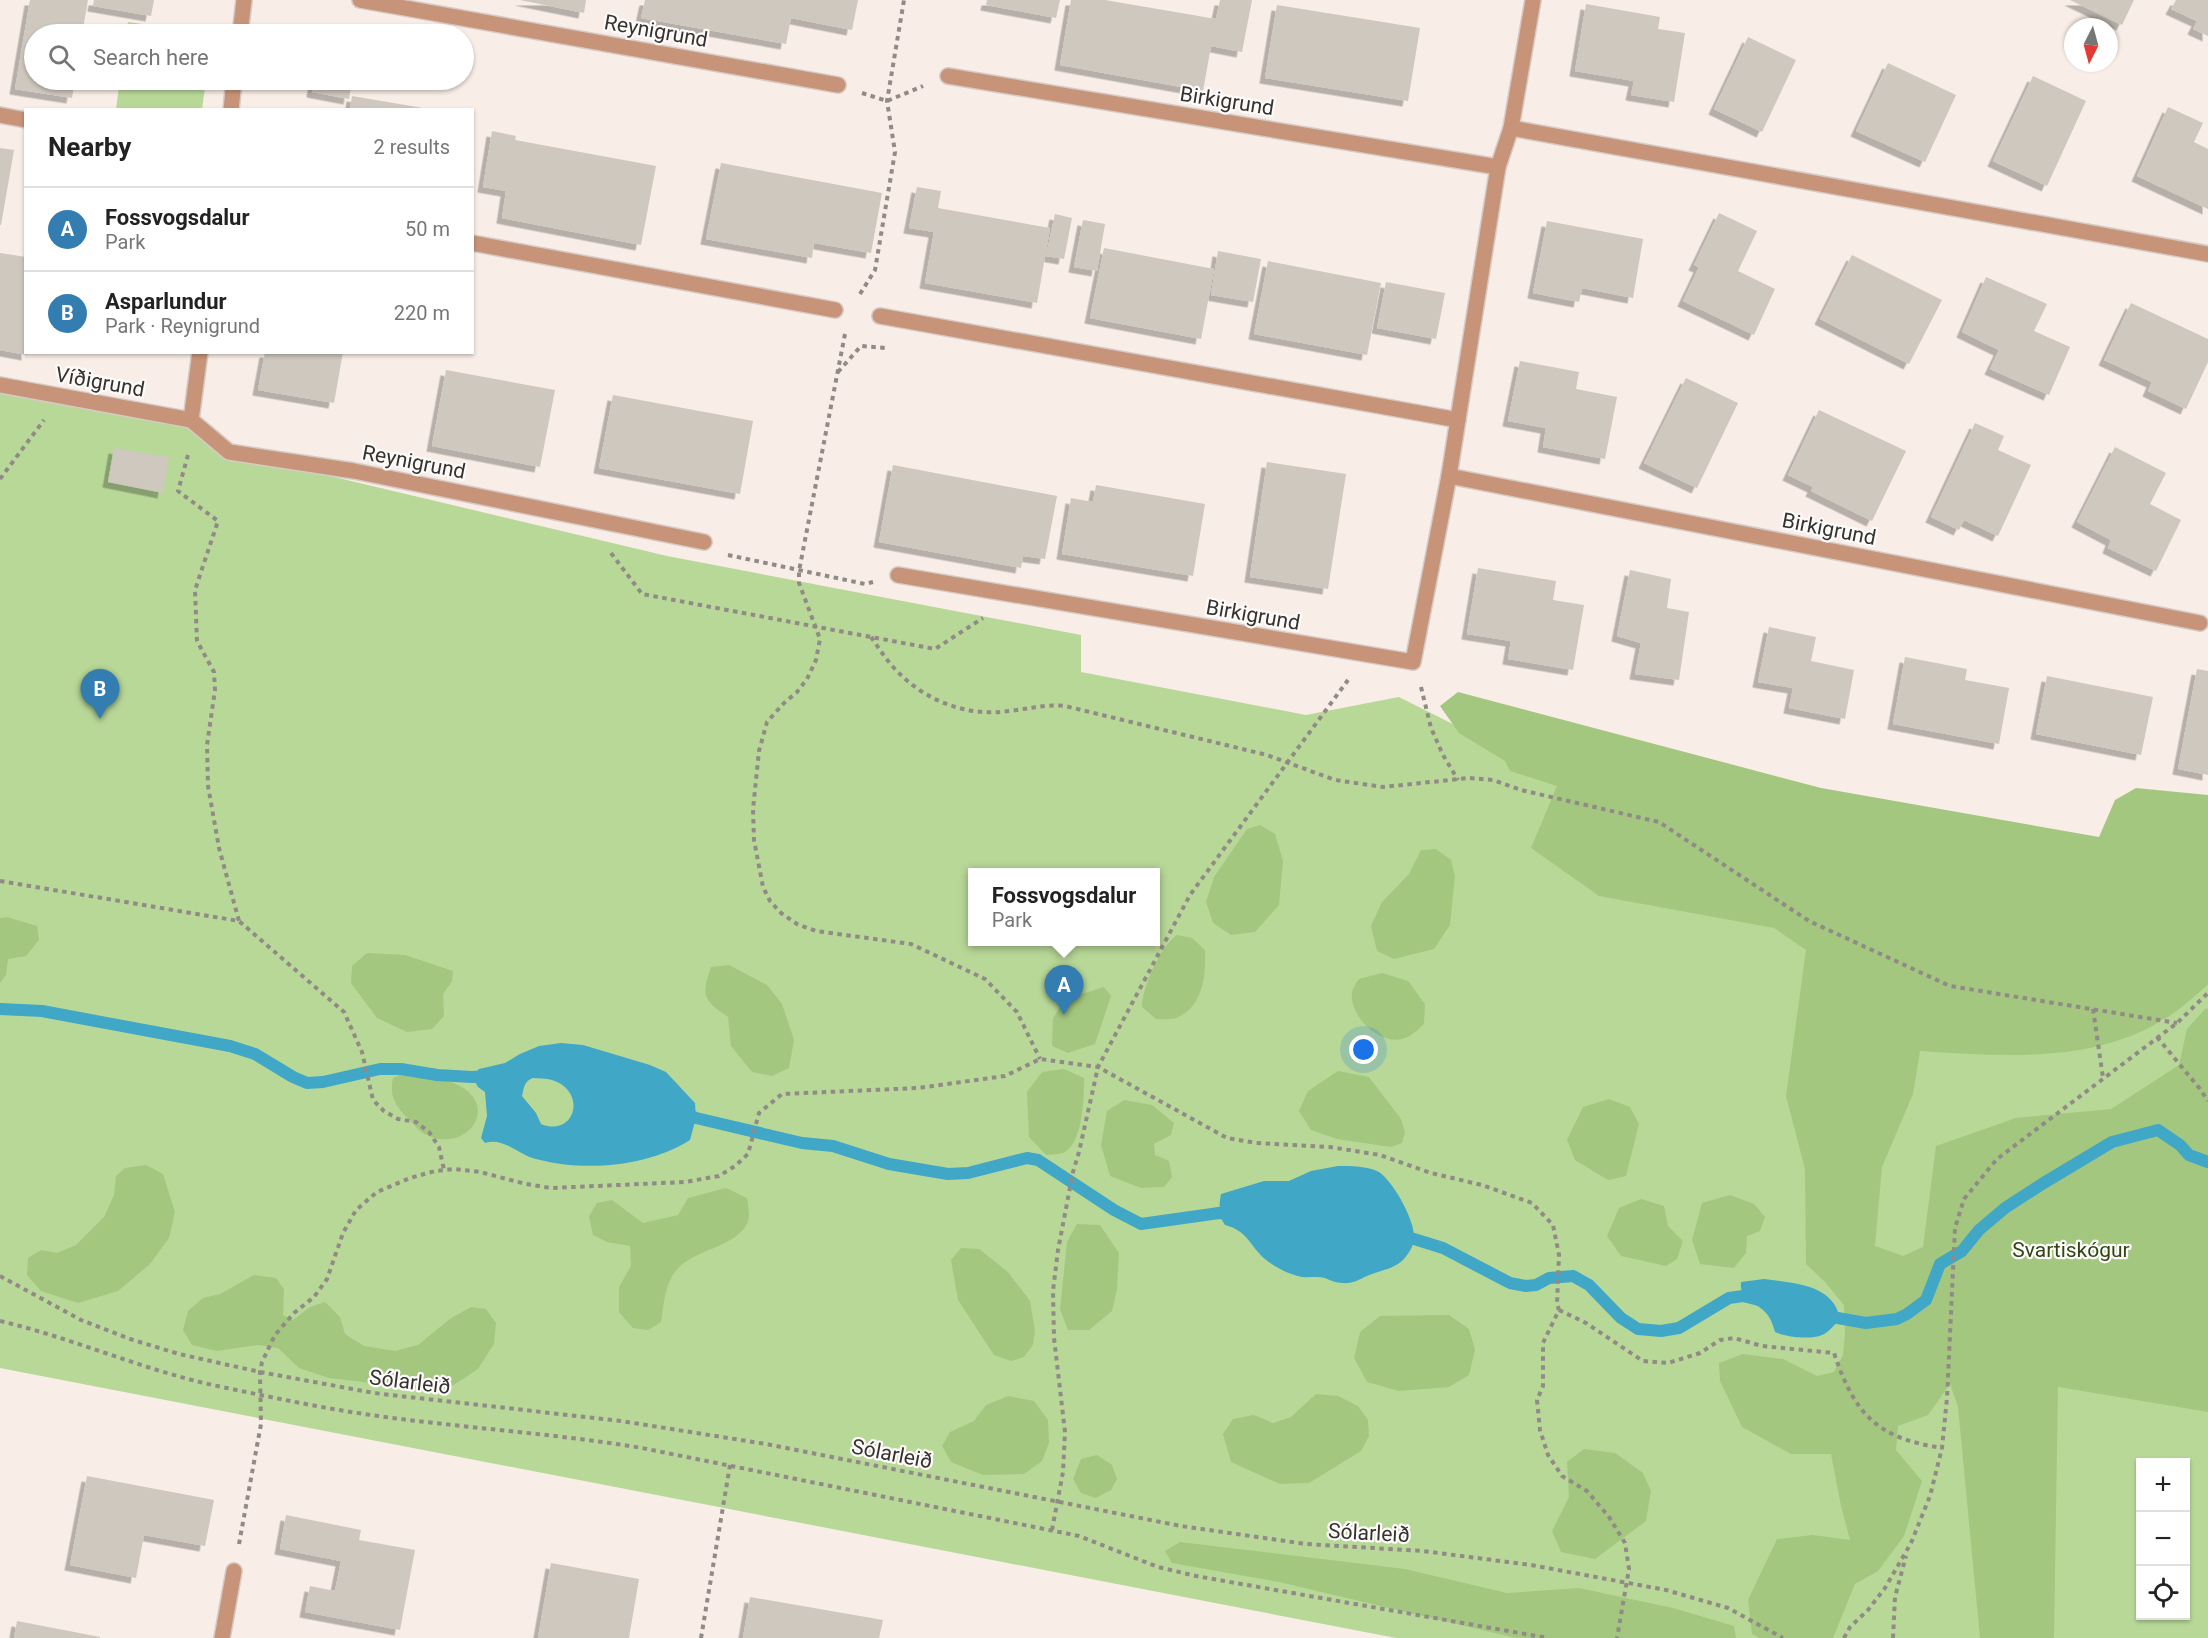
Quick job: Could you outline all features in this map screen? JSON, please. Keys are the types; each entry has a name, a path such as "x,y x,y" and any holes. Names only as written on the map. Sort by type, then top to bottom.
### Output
{"street":[{"path":"241,24 244,0"},
{"name":"Reynigrund","path":"360,0 838,85"},
{"path":"1413,662 1449,476 1498,167 1511,128 1533,0"},
{"name":"Birkigrund","path":"948,76 1498,167"},
{"path":"231,108 233,90"},
{"path":"0,115 24,120"},
{"path":"1511,128 2208,254"},
{"path":"474,243 835,310"},
{"path":"880,316 1458,420"},
{"path":"191,420 200,354"},
{"name":"Víðigrund","path":"0,385 191,420"},
{"name":"Reynigrund","path":"191,420 229,452 354,471 704,542"},
{"name":"Birkigrund","path":"1449,476 2200,623"},
{"name":"Birkigrund","path":"898,575 1413,662"},
{"path":"222,1638 234,1571"}],"path":[{"path":"855,303 875,270 895,152 887,101 904,0"},
{"path":"838,85 887,101 948,76"},
{"path":"846,332 799,571 799,583 820,639 816,660 807,679 797,692 767,722 754,780 754,840 762,887 781,913 797,924 816,931 911,944 985,980 1017,1012 1040,1059"},
{"path":"0,479 49,414 55,395"},
{"path":"190,446 178,491 218,521 195,590 197,641 214,672 215,690 207,745 208,786 219,848 239,921"},
{"path":"704,542 732,557 865,584 898,575"},
{"path":"605,545 642,594 935,649 994,610 1003,593"},
{"path":"871,637 895,669 914,687 935,700 959,709 984,713 1033,706 1065,706 1267,755 1335,780 1383,787 1469,778 1493,780 1521,790 1659,822 1809,921 1950,986 2177,1023"},
{"path":"1052,1530 1063,1472 1065,1432 1054,1338 1053,1291 1064,1215 1098,1067 1190,896 1366,655"},
{"path":"1413,662 1431,728 1458,780"},
{"path":"0,881 239,921 344,1012 362,1052 373,1100 384,1111 398,1119 416,1122 429,1132 439,1147 444,1170"},
{"path":"1893,1638 1895,1597 1903,1564 1930,1496 1942,1448 1947,1398 1955,1228 1964,1199 1997,1159 2177,1023 2208,993"},
{"path":"2093,1009 2103,1078"},
{"path":"2157,1037 2208,1101"},
{"path":"234,1571 261,1424 260,1372 262,1362 275,1335 294,1313 314,1297 327,1278 343,1233 356,1210 377,1191 410,1178 444,1170 480,1172 551,1188 685,1182 719,1176 748,1154 759,1113 782,1094 918,1088 1005,1076 1040,1059 1098,1067 1227,1138 1256,1143 1330,1147 1380,1155 1431,1173 1482,1185 1532,1203 1553,1225 1559,1255 1559,1310 1542,1343 1543,1386 1537,1400 1540,1430 1548,1455 1562,1476 1587,1491 1609,1517 1625,1543 1629,1569 1617,1638"},
{"name":"Sólarleið","path":"0,1276 81,1320 130,1339 180,1354 260,1372 374,1393 621,1421 755,1442 1181,1526 1306,1544 1423,1551 1531,1565 1666,1590 1728,1608 1783,1638"},
{"path":"1559,1310 1586,1323 1643,1361 1668,1363 1700,1353 1720,1340 1734,1338 1762,1346 1834,1353 1852,1397 1867,1417 1886,1430 1914,1443 1942,1448"},
{"name":"Sólarleið","path":"0,1321 62,1338 182,1378 260,1394 372,1415 594,1440 730,1465 1079,1536 1158,1567 1196,1576 1548,1638"},
{"path":"701,1638 730,1465"},
{"path":"1844,1638 1850,1627 1868,1610 1885,1588 1911,1543"}],"green space":[{"path":"119,90 205,90 202,108 116,108"},
{"name":"Svartiskógur","path":"0,391 181,420 229,452 667,556 1081,635 1081,672 1306,715 1399,697 1664,830 2162,1021 2208,985 2208,1009 2206,1008 2208,1041 2208,1638 1396,1638 0,1368"},
{"name":"Svartiskógur","path":"1458,692 1821,788 2099,837 2115,800 2136,788 2208,795 2208,985 2161,1021 2134,1035 2105,1045 2044,1054 1920,1051 1913,1094 1882,1167 1875,1246 1903,1256 1923,1247 1936,1146 2016,1118 2111,1109 2179,1065 2187,1029 2206,1008 2208,1009 2208,1412 2058,1387 2054,1638 1980,1638 1958,1407 1950,1384 1928,1415 1898,1426 1896,1450 1922,1481 1904,1536 1878,1571 1855,1584 1833,1638 1759,1638 1752,1634 1748,1600 1777,1539 1813,1535 1850,1540 1831,1454 1791,1454 1742,1427 1720,1381 1719,1363 1743,1354 1783,1359 1817,1376 1834,1372 1843,1355 1844,1305 1806,1264 1805,1169 1786,1096 1806,950 1774,928 1599,896 1531,848 1557,786 1510,771 1505,761 1459,733 1440,706"},
{"path":"1260,825 1275,834 1283,861 1279,905 1255,932 1231,935 1213,923 1206,902 1214,877 1247,829"},
{"path":"1436,849 1451,860 1455,876 1450,925 1434,949 1394,959 1377,951 1371,926 1382,902 1409,874 1421,850"},
{"path":"7,917 37,926 39,940 26,956 8,959 6,975 0,983 0,918"},
{"path":"1177,935 1192,938 1205,950 1205,970 1201,990 1197,999 1185,1013 1174,1019 1156,1019 1142,1007 1145,989 1159,957"},
{"path":"367,953 405,955 453,971 452,981 443,994 444,1016 432,1029 407,1032 377,1018 351,983 352,966"},
{"path":"729,965 767,985 782,1004 794,1040 789,1068 772,1076 752,1072 731,1046 728,1017 713,1006 705,991 711,967"},
{"path":"1382,973 1408,981 1425,1004 1424,1024 1405,1038 1396,1040 1386,1038 1368,1028 1352,1002 1352,992 1359,979"},
{"path":"1104,987 1111,996 1095,1044 1068,1053 1052,1046 1053,1018 1066,999"},
{"path":"1064,1069 1084,1078 1079,1129 1076,1138 1065,1152 1046,1155 1029,1137 1027,1092 1042,1072"},
{"path":"1338,1071 1369,1077 1401,1119 1405,1133 1402,1143 1391,1147 1337,1139 1311,1130 1299,1111 1308,1091"},
{"path":"406,1072 447,1080 460,1086 472,1096 477,1107 477,1117 472,1127 452,1139 439,1139 420,1131 394,1100 393,1078"},
{"path":"1609,1099 1630,1107 1639,1124 1626,1176 1608,1180 1575,1160 1567,1140 1583,1107"},
{"path":"1124,1100 1152,1105 1174,1123 1171,1135 1154,1144 1155,1155 1169,1161 1172,1177 1164,1187 1141,1188 1110,1176 1101,1145 1107,1111"},
{"path":"146,1165 163,1174 175,1212 169,1238 150,1264 118,1291 78,1303 41,1291 27,1275 28,1258 41,1250 57,1253 76,1245 104,1217 114,1195 116,1176 125,1168"},
{"path":"726,1188 747,1198 749,1219 744,1229 737,1236 680,1266 668,1285 661,1322 648,1330 633,1328 619,1312 619,1287 631,1266 630,1246 607,1242 593,1235 589,1216 597,1203 612,1200 643,1223 678,1215 688,1198"},
{"path":"1730,1195 1754,1204 1765,1217 1760,1231 1747,1236 1746,1253 1734,1268 1700,1264 1692,1240 1702,1203"},
{"path":"1641,1199 1664,1206 1668,1226 1683,1241 1677,1259 1666,1266 1621,1256 1607,1236 1619,1208"},
{"path":"1077,1224 1100,1225 1119,1253 1117,1289 1112,1311 1089,1330 1068,1330 1060,1309 1067,1242"},
{"path":"961,1248 979,1249 1008,1272 1030,1301 1035,1331 1033,1345 1024,1357 1011,1361 994,1355 958,1300 951,1260"},
{"path":"254,1275 276,1278 284,1289 283,1315 293,1320 310,1307 325,1302 340,1317 345,1334 364,1346 395,1351 418,1345 451,1318 471,1307 486,1309 496,1323 494,1344 478,1369 452,1386 430,1390 329,1378 299,1368 278,1348 258,1345 217,1351 192,1345 183,1330 188,1311 203,1298 220,1294"},
{"path":"1449,1315 1469,1329 1475,1350 1469,1375 1449,1387 1399,1391 1367,1382 1354,1358 1360,1332 1380,1316"},
{"path":"1316,1394 1338,1396 1358,1406 1368,1420 1369,1436 1361,1451 1309,1483 1280,1484 1231,1462 1223,1434 1233,1419 1254,1415 1273,1423 1291,1417"},
{"path":"1008,1396 1034,1401 1048,1420 1049,1443 1042,1461 1024,1474 983,1475 951,1462 942,1446 950,1432 974,1421 986,1405"},
{"path":"1584,1449 1615,1453 1643,1473 1651,1491 1646,1521 1595,1559 1561,1552 1552,1531 1569,1497 1567,1462"},
{"path":"1097,1455 1112,1465 1117,1479 1111,1490 1096,1498 1081,1493 1073,1479 1081,1459"},
{"path":"1180,1542 1405,1569 1507,1593 1579,1588 1673,1608 1734,1626 1736,1638 1516,1638 1279,1582 1172,1563 1165,1551"}],"water":[{"path":"561,1043 583,1045 666,1072 695,1103 696,1118 690,1140 655,1156 595,1166 555,1163 530,1157 499,1142 485,1143 481,1138 487,1116 485,1092 478,1087 472,1077 479,1069 505,1063 539,1046","holes":["533,1078 552,1080 570,1093 573,1111 562,1125 553,1127 541,1124 536,1113 522,1096 526,1083"]},
{"path":"1338,1166 1364,1167 1379,1172 1391,1184 1403,1202 1414,1232 1414,1242 1400,1263 1349,1283 1322,1277 1297,1276 1269,1262 1244,1235 1225,1225 1221,1218 1221,1194 1264,1181 1289,1181 1311,1171"},
{"path":"1764,1279 1799,1284 1821,1292 1836,1307 1840,1319 1827,1332 1817,1337 1799,1337 1775,1332 1767,1314 1746,1297 1741,1288 1741,1282"}],"building":[{"path":"30,0 88,0 84,24 26,24"},
{"path":"94,0 154,0 151,16 93,6"},
{"path":"520,0 586,0 584,13"},
{"path":"645,0 858,0 852,30 791,18 786,44 641,18"},
{"path":"987,0 1060,0 1056,18 986,5"},
{"path":"1071,0 1105,0 1216,19 1220,0 1252,0 1242,52 1211,46 1203,91 1060,65"},
{"path":"2070,0 2134,0 2122,25 2118,23 2118,18 2107,18"},
{"path":"2176,0 2208,0 2208,36 2193,29 2197,21 2171,9"},
{"path":"1586,4 1660,17 1658,29 1685,33 1674,102 1631,95 1634,81 1575,71"},
{"path":"1277,5 1420,28 1408,101 1265,78"},
{"path":"24,36 24,90 73,90 72,98 15,89"},
{"path":"1748,37 1796,60 1762,132 1714,109"},
{"path":"1888,63 1956,95 1925,162 1856,131"},
{"path":"2033,76 2086,101 2047,186 1993,161"},
{"path":"312,90 350,90 349,99 312,92"},
{"path":"352,96 423,108 350,108"},
{"path":"2168,107 2203,123 2194,142 2208,149 2208,209 2137,176"},
{"path":"492,131 516,136 515,140 656,166 641,245 502,218 506,191 483,187"},
{"path":"0,148 14,150 1,225 0,225"},
{"path":"721,163 882,193 871,253 814,243 812,258 706,239"},
{"path":"917,187 941,191 938,208 1050,228 1037,303 925,283 934,232 909,228"},
{"path":"1719,213 1757,231 1738,271 1775,289 1754,335 1683,301 1699,267 1694,265"},
{"path":"1055,214 1072,218 1064,259 1046,256"},
{"path":"1083,220 1105,224 1097,271 1074,267"},
{"path":"1547,221 1643,239 1633,298 1582,288 1579,302 1533,293"},
{"path":"1104,248 1214,269 1201,339 1090,318"},
{"path":"1218,251 1261,259 1253,302 1211,295"},
{"path":"0,253 24,257 24,354 27,355 0,350"},
{"path":"1852,255 1942,300 1909,364 1820,319"},
{"path":"1268,261 1381,283 1367,355 1254,334"},
{"path":"1986,277 2047,304 2034,331 2070,347 2049,395 1990,369 1999,350 1962,332"},
{"path":"1386,282 1445,293 1436,339 1377,328"},
{"path":"2131,303 2208,339 2208,362 2186,409 2148,391 2152,382 2104,360"},
{"path":"265,354 343,354 334,403 258,390"},
{"path":"1520,361 1579,372 1576,389 1617,397 1605,459 1543,447 1546,428 1508,421"},
{"path":"446,370 555,390 540,467 432,446"},
{"path":"1686,378 1738,403 1697,488 1644,463"},
{"path":"613,395 753,421 740,494 599,468"},
{"path":"1819,410 1906,451 1872,521 1811,491 1813,487 1788,475"},
{"path":"1975,423 2004,436 1998,450 2031,465 1998,536 1964,520 1959,530 1931,517"},
{"path":"2115,447 2166,473 2150,504 2181,520 2156,571 2108,548 2111,540 2077,522"},
{"path":"114,448 169,457 163,493 108,482"},
{"path":"1267,462 1346,474 1328,589 1250,577"},
{"path":"893,465 1057,496 1045,559 1023,556 1021,568 879,542"},
{"path":"1096,485 1205,504 1193,576 1062,554 1071,498 1093,502"},
{"path":"1478,568 1556,581 1553,600 1584,605 1573,670 1508,659 1511,641 1467,634"},
{"path":"1630,570 1671,579 1667,608 1689,612 1679,680 1635,674 1641,643 1617,636"},
{"path":"1769,627 1816,637 1811,661 1854,670 1845,719 1789,708 1793,688 1758,682"},
{"path":"1905,657 1967,669 1965,680 2009,688 1999,744 1893,724"},
{"path":"2197,669 2208,671 2208,775 2178,769"},
{"path":"2047,676 2153,697 2141,755 2036,734"},
{"path":"87,1476 214,1500 205,1546 144,1535 136,1578 70,1565"},
{"path":"286,1515 361,1530 359,1540 415,1550 400,1630 305,1612 310,1586 335,1591 341,1561 280,1549"},
{"path":"551,1563 639,1579 629,1638 538,1638"},
{"path":"750,1597 883,1620 879,1638 743,1638"},
{"path":"17,1621 100,1637 100,1638 14,1638"}],"waterway":[{"path":"0,1009 42,1011 230,1046 255,1054 307,1083 323,1082 380,1069 401,1069 437,1075 488,1076"},
{"path":"682,1113 802,1143 833,1146 889,1164 948,1174 968,1173 1027,1158 1038,1160 1114,1210 1141,1224 1219,1213 1235,1215"},
{"path":"1826,1316 1866,1323 1897,1319 1907,1314 1926,1300 1940,1264 1962,1251 1979,1230 2005,1208 2112,1142 2158,1130 2180,1145 2189,1155 2208,1162"},
{"path":"1398,1237 1414,1239 1443,1248 1510,1283 1536,1285 1549,1278 1573,1276 1589,1285 1621,1318 1638,1329 1661,1331 1679,1328 1729,1298 1743,1296 1759,1300"}],"place":[{"name":"Asparlundur","path":"100,719"},
{"name":"Fossvogsdalur","path":"1064,1015"}]}
